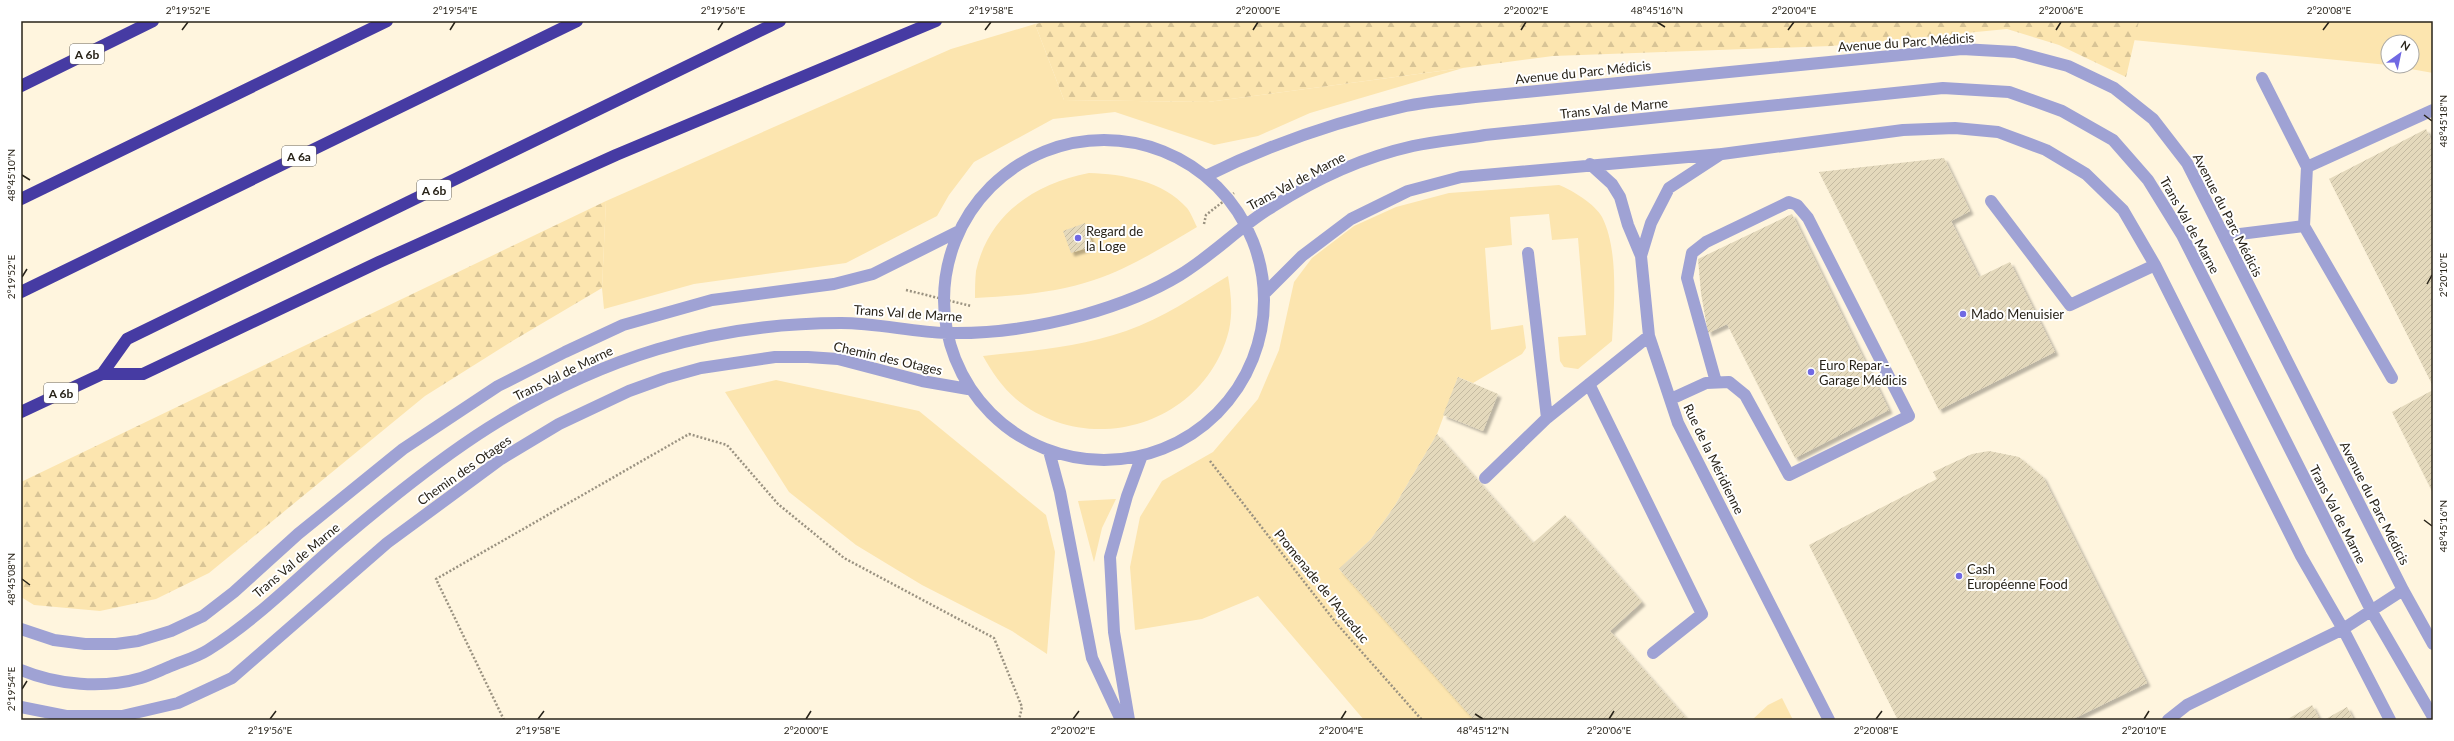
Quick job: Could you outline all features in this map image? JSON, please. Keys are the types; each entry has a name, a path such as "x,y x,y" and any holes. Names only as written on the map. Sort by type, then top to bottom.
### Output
{"highway":[{"name":"A 6b","path":"21,86 153,21"},
{"path":"21,199 388,21"},
{"name":"A 6a","path":"21,292 577,21"},
{"name":"A 6b","path":"21,412 102,374 127,339 780,21"},
{"path":"102,374 143,374 379,262 616,155 936,21"}],"street":[{"name":"Avenue du Parc Médicis","path":"1206,176 1239,160 1346,121 1407,106 1475,97 1962,49 2015,52 2068,66 2114,88 2153,119 2187,163 2403,590 2433,644"},
{"path":"2262,78 2307,167 2304,226 2392,378"},
{"name":"Trans Val de Marne","path":"21,670 59,681 90,684 117,682 141,678 203,653 244,623 373,513 459,447 522,408 601,368 656,348 709,334 782,325 845,323 947,333 1033,328 1089,314 1145,292 1183,273 1246,223 1276,204 1345,168 1411,146 1486,135 1943,88 2009,92 2062,111 2113,140 2148,180 2182,236 2372,612 2433,717"},
{"path":"2307,167 2433,110"},
{"path":"1265,293 1302,256 1351,218 1408,192 1461,177 1590,164 1722,154 1903,130 1955,128 1998,132 2046,150 2086,174 2123,210 2155,264 2300,556 2343,629 2390,720"},
{"path":"1090,140 1131,141 1170,154 1206,176 1228,198 1246,223 1259,257 1265,293 1262,335 1250,368 1223,409 1191,436 1164,450 1141,458 1092,460 1049,451 1016,434 988,411 968,389 954,358 947,333 944,281 959,231 982,196 1012,168 1049,149 1090,140"},
{"name":"Rue de la Méridienne","path":"1722,154 1669,188 1651,223 1641,256 1649,336 1678,422 1829,720"},
{"path":"1590,164 1612,184 1620,197 1628,225 1641,256"},
{"path":"1991,201 2070,305 2155,264"},
{"path":"1671,399 1706,383 1729,382 1745,394 1789,475 1909,416 1808,218 1797,205 1789,202 1706,242 1692,253 1687,278 1716,382"},
{"path":"2224,236 2304,226"},
{"path":"21,629 54,640 116,644 171,631 203,616 234,592 298,534 403,449 498,386 564,352 623,325 712,300 834,284 873,274 959,231"},
{"path":"1528,253 1548,418"},
{"path":"1485,478 1548,418 1649,336"},
{"name":"Chemin des Otages","path":"21,707 66,716 122,716 178,703 232,678 387,543 501,459 559,424 628,391 664,378 702,368 738,362 775,357 808,357 838,359 922,381 968,389"},
{"path":"1589,384 1702,614 1652,653"},
{"path":"1049,451 1060,492 1092,658 1121,720"},
{"path":"1129,720 1114,632 1110,556 1126,496 1141,458"},
{"path":"2168,720 2187,705 2343,629 2372,612 2403,590"}],"path":[{"path":"1202,228 1206,215 1239,189"},
{"path":"906,290 964,303 976,308"},
{"path":"504,720 436,579 689,434 727,445 778,504 844,558 994,638 1022,707 1019,720"},
{"name":"Promenade de l'Aqueduc","path":"1210,461 1337,624 1422,720"}],"green space":[{"path":"1050,21 2139,21 2126,77 2059,45 2007,29 1831,46 1553,56 1208,102 1064,100 1035,24"},
{"path":"2139,21 2433,21 2433,73 2420,71 2420,34 2380,34 2380,64 2133,40"},
{"path":"1035,24 1064,100 1208,102 1463,68 1310,113 1258,136 1214,145 1115,112 1053,119 974,162 949,195 937,216 846,263 694,284 604,309 602,288 606,201 951,49"},
{"path":"1089,173 1129,177 1154,185 1166,191 1187,208 1197,227 1134,263 1094,280 1050,291 975,298 976,271 982,251 1003,217 1017,204 1050,185"},
{"path":"1559,185 1589,202 1599,212 1607,230 1611,245 1614,278 1612,341 1578,369 1564,367 1560,361 1558,337 1586,335 1578,238 1552,240 1549,214 1510,217 1512,245 1485,248 1491,330 1523,325 1526,348 1522,354 1473,383 1458,377 1437,434 1394,507 1371,539 1339,569 1475,720 1364,720 1258,596 1202,619 1135,630 1130,567 1140,517 1162,481 1213,452 1258,399 1279,350 1294,282 1312,258 1354,226 1396,207 1449,193"},
{"path":"606,201 602,288 514,340 425,396 209,573 156,599 100,611 34,605 21,597 21,482"},
{"path":"1228,276 1231,316 1229,330 1216,362 1196,389 1171,409 1142,423 1110,429 1077,427 1045,417 1016,399 998,379 983,356 1073,345 1126,331 1166,313"},
{"path":"776,380 919,411 1046,515 1055,552 1047,654 1012,631 922,585 856,545 789,492 725,392"},
{"path":"1116,499 1102,528 1094,562 1078,501"},
{"path":"1782,698 1793,720 1752,720 1768,705"}],"building":[{"path":"2426,129 2433,143 2433,386 2329,179"},
{"name":"Mado Menuisier","path":"1944,158 1970,211 1951,221 1979,277 2010,262 2055,352 1939,410 1819,172"},
{"name":"Euro Repar - Garage Médicis","path":"1792,214 1889,410 1795,458 1727,324 1708,333 1701,293 1698,259"},
{"name":"Regard de la Loge","path":"1085,223 1093,246 1071,253 1063,231"},
{"path":"1458,377 1498,394 1483,431 1443,415"},
{"path":"2433,390 2433,493 2392,412"},
{"path":"1437,434 1533,543 1565,515 1642,602 1610,631 1688,720 1474,720 1339,569 1371,539 1394,507"},
{"name":"Cash Européenne Food","path":"1989,451 2019,457 2043,477 2147,683 2071,720 1898,720 1809,545 1937,479 1933,472 1972,454"},
{"path":"2312,705 2320,720 2286,720"},
{"path":"2347,707 2354,720 2324,720"}],"place":[{"name":"Regard de la Loge","path":"1078,238"},
{"name":"Mado Menuisier","path":"1963,314"},
{"name":"Euro Repar - Garage Médicis","path":"1811,372"},
{"name":"Cash Européenne Food","path":"1959,576"}]}
